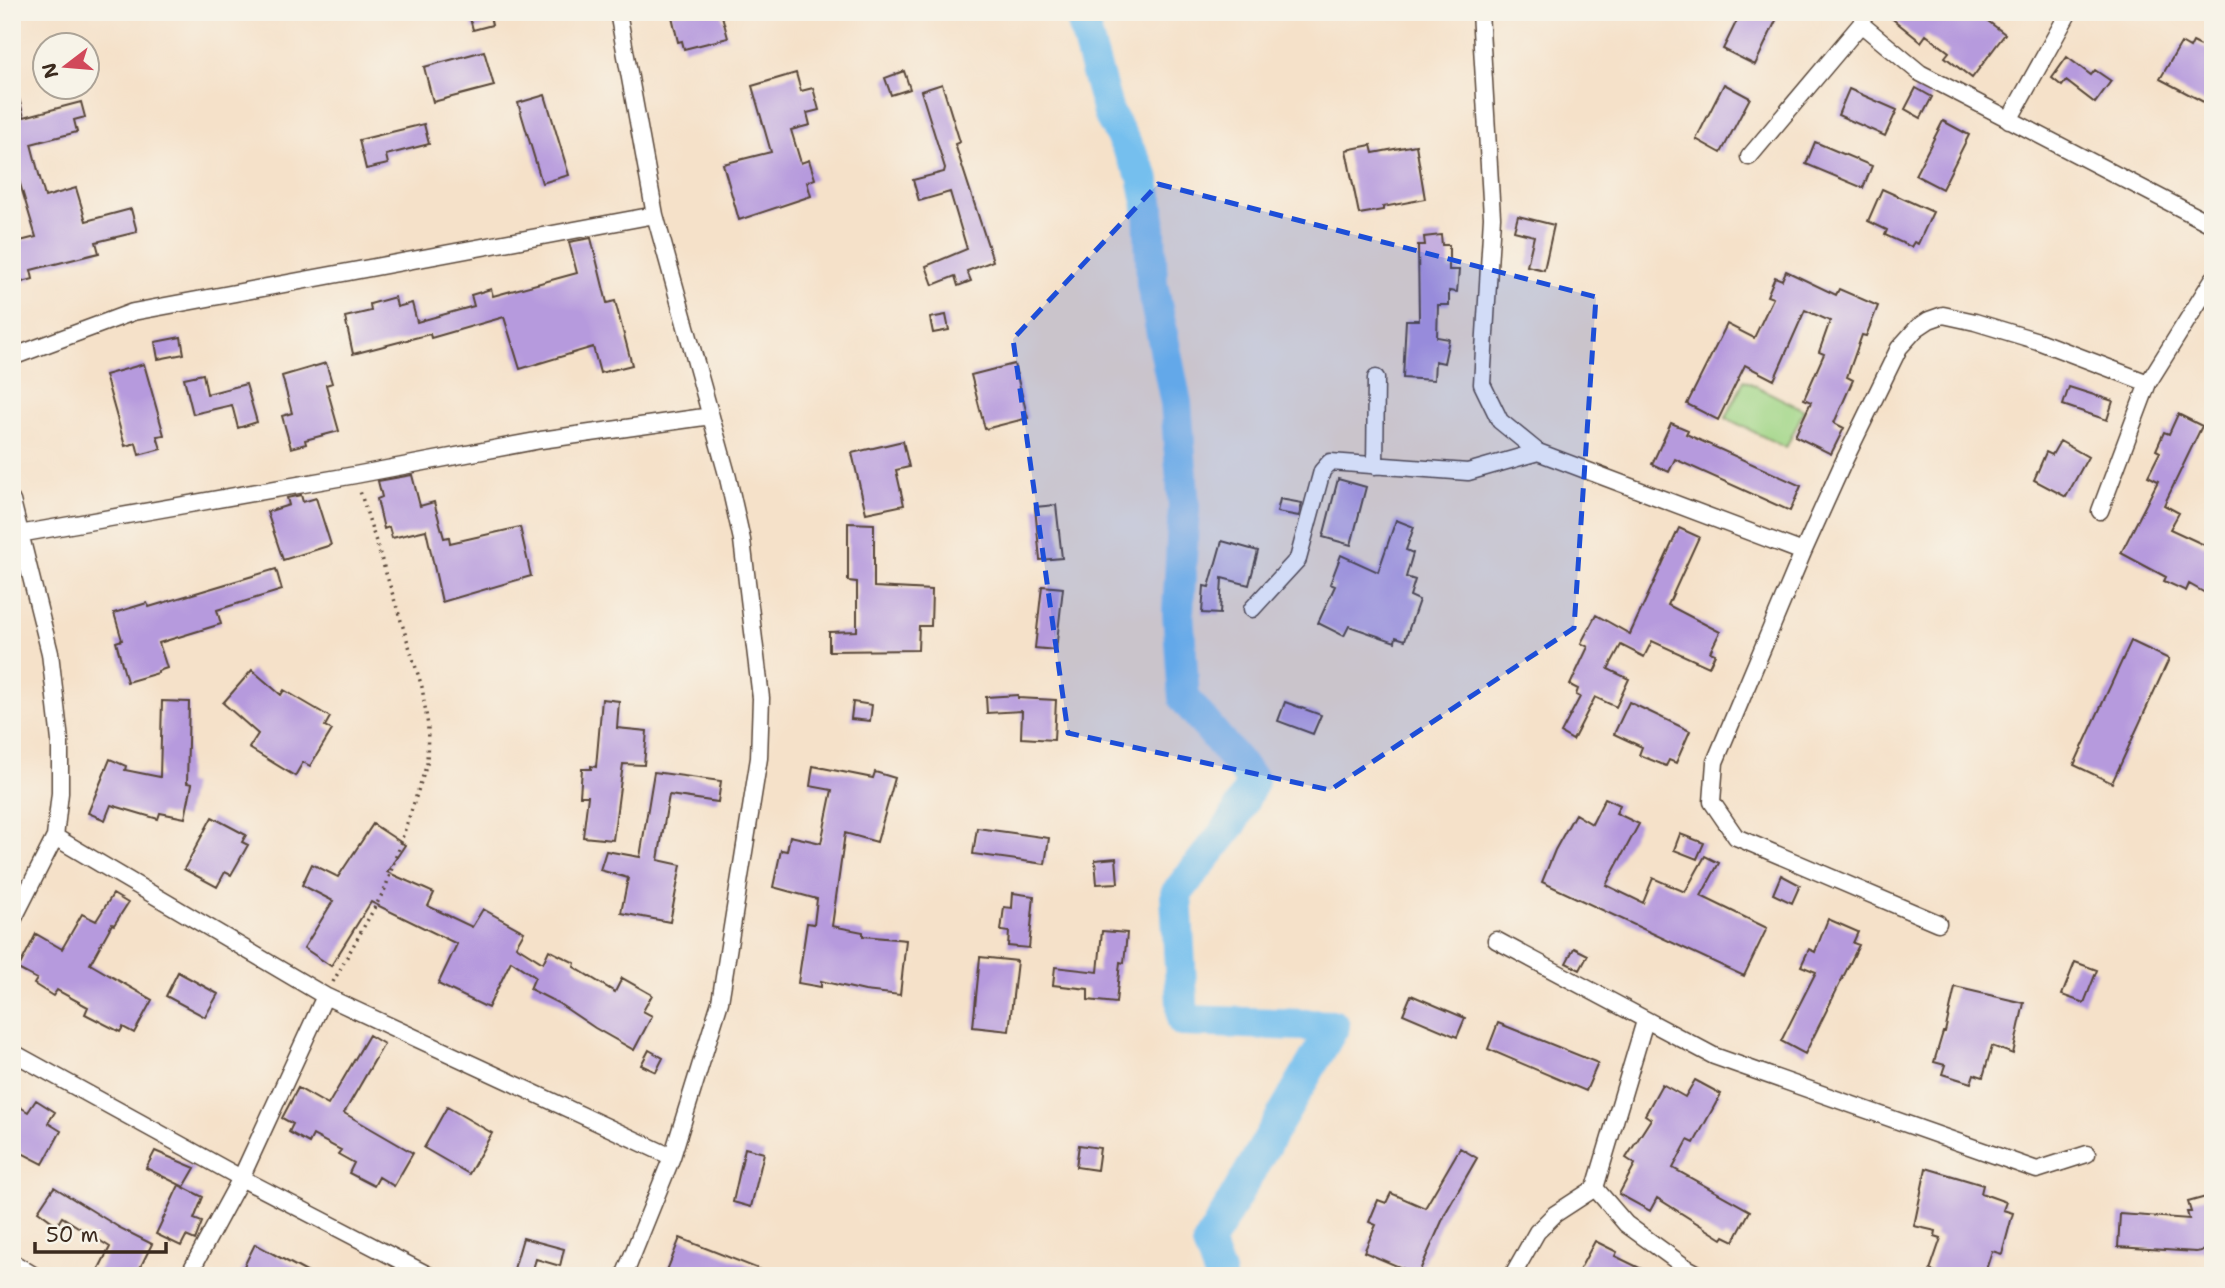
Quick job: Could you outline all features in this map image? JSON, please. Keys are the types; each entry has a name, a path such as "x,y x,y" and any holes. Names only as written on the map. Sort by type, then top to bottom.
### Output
{"street":[{"path":"618,12 655,215 743,540 761,698 758,758 720,1002 672,1157 624,1276"},
{"path":"1480,12 1492,217 1482,384 1500,421 1538,452 1803,552"},
{"path":"2009,120 2069,12"},
{"path":"1749,157 1863,18 1920,73 2213,225"},
{"path":"12,357 133,312 655,215"},
{"path":"2100,511 2148,383 2213,279"},
{"path":"1938,923 1736,836 1712,802 1715,762 1803,552 1899,348 1917,328 1943,315 1975,321 2038,341 2148,383"},
{"path":"1375,466 1376,378"},
{"path":"19,534 541,440 711,416"},
{"path":"1252,609 1298,559 1322,471 1330,462 1468,472 1538,452"},
{"path":"12,503 50,653 60,741 60,793 55,838 12,922"},
{"path":"55,838 325,996 672,1157"},
{"path":"1496,940 1714,1056 2037,1170 2087,1154"},
{"path":"188,1276 241,1178 325,996"},
{"path":"1512,1276 1537,1232 1555,1214 1595,1188 1645,1021"},
{"path":"12,1052 241,1178 430,1276"},
{"path":"1595,1188 1626,1224 1685,1267 1702,1276"},
{"path":"12,1262 35,1276"}],"path":[{"path":"325,996 385,889 427,764 428,726 422,687 355,475"}],"highlighted area":[{"path":"1158,184 1596,297 1574,628 1330,790 1068,733 1013,339"}],"green space":[{"path":"1744,380 1804,410 1786,448 1726,418"}],"building":[{"path":"489,12 492,25 473,30 469,14"},
{"path":"671,12 721,12 728,38 684,49 682,41 678,42"},
{"path":"1741,12 1780,12 1755,65 1723,49"},
{"path":"1884,12 1976,12 2005,34 1972,78 1945,57 1949,52 1926,35 1921,42"},
{"path":"2193,42 2213,52 2213,107 2160,79 2181,43 2190,48"},
{"path":"484,51 494,86 433,102 424,67"},
{"path":"2067,57 2091,75 2095,70 2111,81 2095,103 2066,81 2062,86 2052,78"},
{"path":"904,71 910,89 891,95 885,78"},
{"path":"796,73 801,91 813,88 819,110 807,113 810,125 791,130 801,163 809,160 815,179 807,182 811,196 739,220 723,164 771,152 752,86"},
{"path":"942,84 960,142 955,144 993,261 967,271 971,281 958,286 955,276 933,285 926,266 967,249 950,192 919,201 913,180 944,172 921,91"},
{"path":"1724,84 1750,98 1721,153 1696,139"},
{"path":"1916,88 1932,97 1921,118 1905,109"},
{"path":"1849,89 1897,110 1885,136 1838,115"},
{"path":"17,91 24,117 81,102 85,117 74,120 77,132 31,144 45,197 76,188 86,221 131,209 137,232 96,242 99,253 31,270 33,279 12,285 12,243 36,237 12,157 12,92"},
{"path":"545,95 569,175 542,183 518,103"},
{"path":"1943,121 1969,135 1942,189 1915,175"},
{"path":"424,124 429,144 386,155 388,164 366,169 359,140"},
{"path":"1815,142 1872,166 1863,188 1806,164"},
{"path":"1371,145 1373,153 1416,145 1425,199 1359,214 1346,150"},
{"path":"1882,189 1933,212 1918,244 1914,242 1911,247 1885,235 1887,230 1868,221"},
{"path":"1518,216 1554,225 1544,270 1527,266 1534,236 1514,231"},
{"path":"1441,235 1442,245 1449,245 1449,270 1459,270 1457,292 1449,291 1449,305 1438,305 1437,337 1449,339 1444,363 1435,361 1434,380 1403,378 1406,320 1419,320 1418,245 1425,245 1424,237"},
{"path":"591,238 607,303 615,301 632,365 600,373 593,347 520,369 504,317 431,338 430,334 353,354 345,317 371,311 370,304 395,297 397,307 412,303 417,322 474,306 471,295 491,289 493,296 577,273 569,242"},
{"path":"1786,271 1836,295 1839,289 1878,306 1866,336 1862,335 1847,377 1853,380 1834,423 1844,428 1831,454 1795,436 1811,402 1804,399 1824,354 1819,352 1830,321 1805,310 1774,380 1745,365 1718,420 1687,404 1727,324 1754,338 1773,298 1767,296 1775,277 1782,280"},
{"path":"946,315 949,330 933,333 930,318"},
{"path":"181,337 184,354 158,359 155,342"},
{"path":"326,363 332,383 326,385 339,431 305,440 306,444 291,448 282,416 292,413 282,376"},
{"path":"144,364 164,435 157,436 161,449 139,455 136,443 125,446 105,375"},
{"path":"1014,364 1028,418 985,429 971,375"},
{"path":"203,374 207,394 246,384 257,422 238,428 232,405 193,414 184,378"},
{"path":"2069,387 2113,401 2107,420 2063,405"},
{"path":"2178,414 2202,426 2164,505 2179,513 2170,529 2213,549 2213,583 2207,594 2189,584 2186,591 2164,581 2166,577 2121,553 2158,481 2148,476 2160,452 2156,450 2164,432 2169,434"},
{"path":"1671,423 1688,430 1686,434 1801,486 1790,511 1675,459 1669,472 1652,464"},
{"path":"903,441 909,467 896,470 904,505 866,513 852,453"},
{"path":"2060,441 2088,457 2066,497 2034,480 2046,452 2052,455"},
{"path":"412,475 420,506 434,502 444,538 449,537 450,543 520,527 531,576 442,602 426,530 392,538 389,527 384,529 377,499 382,497 378,481"},
{"path":"1338,479 1366,487 1351,545 1323,537"},
{"path":"301,495 303,502 316,498 331,545 283,560 267,512 289,505 287,498"},
{"path":"1280,499 1302,503 1299,516 1277,512"},
{"path":"1056,505 1062,558 1040,560 1035,507"},
{"path":"1396,520 1414,527 1406,550 1413,553 1406,577 1415,580 1410,596 1419,600 1405,640 1396,637 1395,642 1349,626 1344,636 1318,623 1335,586 1330,584 1341,555 1378,572"},
{"path":"848,523 874,524 874,587 932,590 931,626 919,626 918,650 829,651 829,632 857,631 857,582 848,581"},
{"path":"1679,528 1699,537 1668,605 1720,632 1710,652 1715,654 1709,667 1652,641 1644,657 1621,645 1608,669 1629,679 1616,707 1595,697 1573,740 1561,733 1580,697 1576,695 1578,689 1570,685 1588,647 1581,643 1596,615 1630,634"},
{"path":"1222,541 1258,551 1249,585 1222,578 1220,614 1202,613 1204,586 1209,587"},
{"path":"276,569 282,590 217,610 221,624 159,643 167,668 127,682 116,642 122,640 114,613 147,603 149,607"},
{"path":"1042,586 1063,588 1056,650 1035,648"},
{"path":"2131,641 2169,659 2112,783 2074,765"},
{"path":"252,670 281,695 284,690 330,717 325,726 332,730 310,766 303,762 295,776 249,748 258,734 223,703"},
{"path":"1018,695 1018,698 1056,700 1054,740 1021,738 1022,711 987,713 986,697"},
{"path":"602,699 619,701 617,728 647,731 644,765 623,764 613,840 583,837 588,796 580,796 582,769 596,767"},
{"path":"162,701 189,702 187,783 192,784 185,818 160,813 158,819 111,805 105,820 88,813 110,759 126,766 125,770 160,777"},
{"path":"853,702 872,705 870,721 851,719"},
{"path":"1285,702 1321,715 1313,734 1278,721"},
{"path":"1629,702 1690,731 1676,763 1669,760 1666,766 1639,755 1642,747 1614,734"},
{"path":"813,766 873,778 875,772 895,778 877,842 845,833 832,926 863,932 863,936 906,940 900,995 865,991 821,981 821,987 798,983 807,923 814,924 817,899 773,887 781,850 787,851 790,836 821,843 832,790 810,786"},
{"path":"654,772 721,781 718,802 669,795 658,860 681,865 670,922 621,913 628,878 600,870 606,851 640,857"},
{"path":"1605,798 1620,805 1616,813 1639,824 1606,885 1643,903 1653,878 1685,892 1705,856 1719,863 1701,896 1767,928 1744,976 1542,882 1555,850 1575,814 1592,824"},
{"path":"212,817 246,835 242,842 248,845 231,875 225,872 217,887 184,869"},
{"path":"373,824 405,845 387,872 434,893 428,906 472,927 483,909 524,932 516,946 543,963 549,950 575,963 574,967 615,992 622,978 652,995 643,1011 652,1016 634,1050 530,989 535,977 511,961 488,1008 438,984 457,944 371,902 331,966 304,948 333,901 302,885 312,864 338,877"},
{"path":"977,828 1049,838 1045,864 973,854"},
{"path":"1680,834 1704,843 1697,859 1674,850"},
{"path":"1116,858 1118,883 1097,884 1095,860"},
{"path":"1781,875 1800,885 1792,903 1773,894"},
{"path":"1013,893 1034,896 1029,948 1008,946 1009,932 1001,931 1004,907 1012,908"},
{"path":"113,894 128,903 114,925 112,924 90,964 152,1000 134,1033 123,1027 120,1032 85,1014 88,1007 57,990 53,996 34,984 37,979 18,969 36,934 62,949 82,914 96,921"},
{"path":"1828,919 1858,932 1853,943 1859,945 1805,1054 1781,1041 1816,972 1801,966 1809,949 1815,952"},
{"path":"1102,931 1127,933 1124,963 1120,962 1116,1003 1088,1000 1088,989 1053,985 1055,967 1098,972"},
{"path":"1574,948 1588,955 1580,970 1566,963"},
{"path":"980,957 1017,961 1009,1031 973,1027"},
{"path":"2075,962 2097,970 2084,1003 2062,995"},
{"path":"178,972 218,994 205,1017 166,996"},
{"path":"1955,987 2024,1003 2013,1054 1992,1046 1983,1077 1974,1074 1971,1083 1942,1074 1945,1065 1934,1062 1945,1032"},
{"path":"1411,995 1465,1018 1457,1037 1403,1014"},
{"path":"1498,1023 1598,1063 1586,1091 1488,1049"},
{"path":"369,1035 384,1044 344,1113 413,1153 394,1186 379,1177 374,1186 349,1173 354,1163 338,1154 341,1150 313,1135 309,1143 289,1132 293,1124 282,1118 298,1088 328,1105"},
{"path":"649,1050 663,1058 656,1072 641,1065"},
{"path":"1695,1080 1721,1094 1694,1143 1688,1140 1673,1168 1750,1211 1734,1241 1724,1236 1722,1239 1657,1198 1650,1211 1619,1194 1635,1164 1626,1158 1651,1119 1645,1115 1662,1084 1685,1097"},
{"path":"36,1100 55,1112 48,1123 61,1131 43,1164 12,1148 12,1102 28,1112"},
{"path":"447,1107 492,1133 469,1174 424,1148"},
{"path":"1079,1145 1100,1148 1097,1170 1076,1167"},
{"path":"745,1148 764,1153 751,1207 733,1202"},
{"path":"1460,1148 1477,1158 1446,1212 1418,1275 1364,1252 1376,1225 1369,1222 1378,1200 1386,1203 1391,1193 1425,1208"},
{"path":"155,1151 195,1168 184,1187 146,1168"},
{"path":"1926,1168 1983,1185 1981,1193 2006,1202 2003,1210 2013,1213 2002,1254 1992,1251 1984,1276 1947,1276 1930,1270 1941,1238 1935,1236 1936,1231 1914,1226"},
{"path":"179,1185 203,1197 194,1219 202,1222 195,1240 186,1236 181,1246 156,1234"},
{"path":"54,1187 120,1228 152,1244 136,1276 95,1276 110,1247 62,1217 57,1225 38,1211"},
{"path":"2213,1195 2213,1249 2196,1252 2118,1247 2120,1214 2189,1219 2187,1212 2191,1212 2188,1202"},
{"path":"523,1238 564,1249 560,1266 536,1259 531,1276 512,1276"},
{"path":"680,1238 774,1276 674,1276 666,1273"},
{"path":"1595,1241 1617,1252 1615,1256 1656,1276 1576,1276"},
{"path":"255,1244 314,1276 239,1276"}],"waterway":[{"path":"1080,12 1108,112 1143,176 1149,207 1152,284 1176,403 1184,507 1178,612 1184,698 1253,781 1232,823 1176,894 1183,1021 1334,1026 1208,1244 1220,1276"}]}
